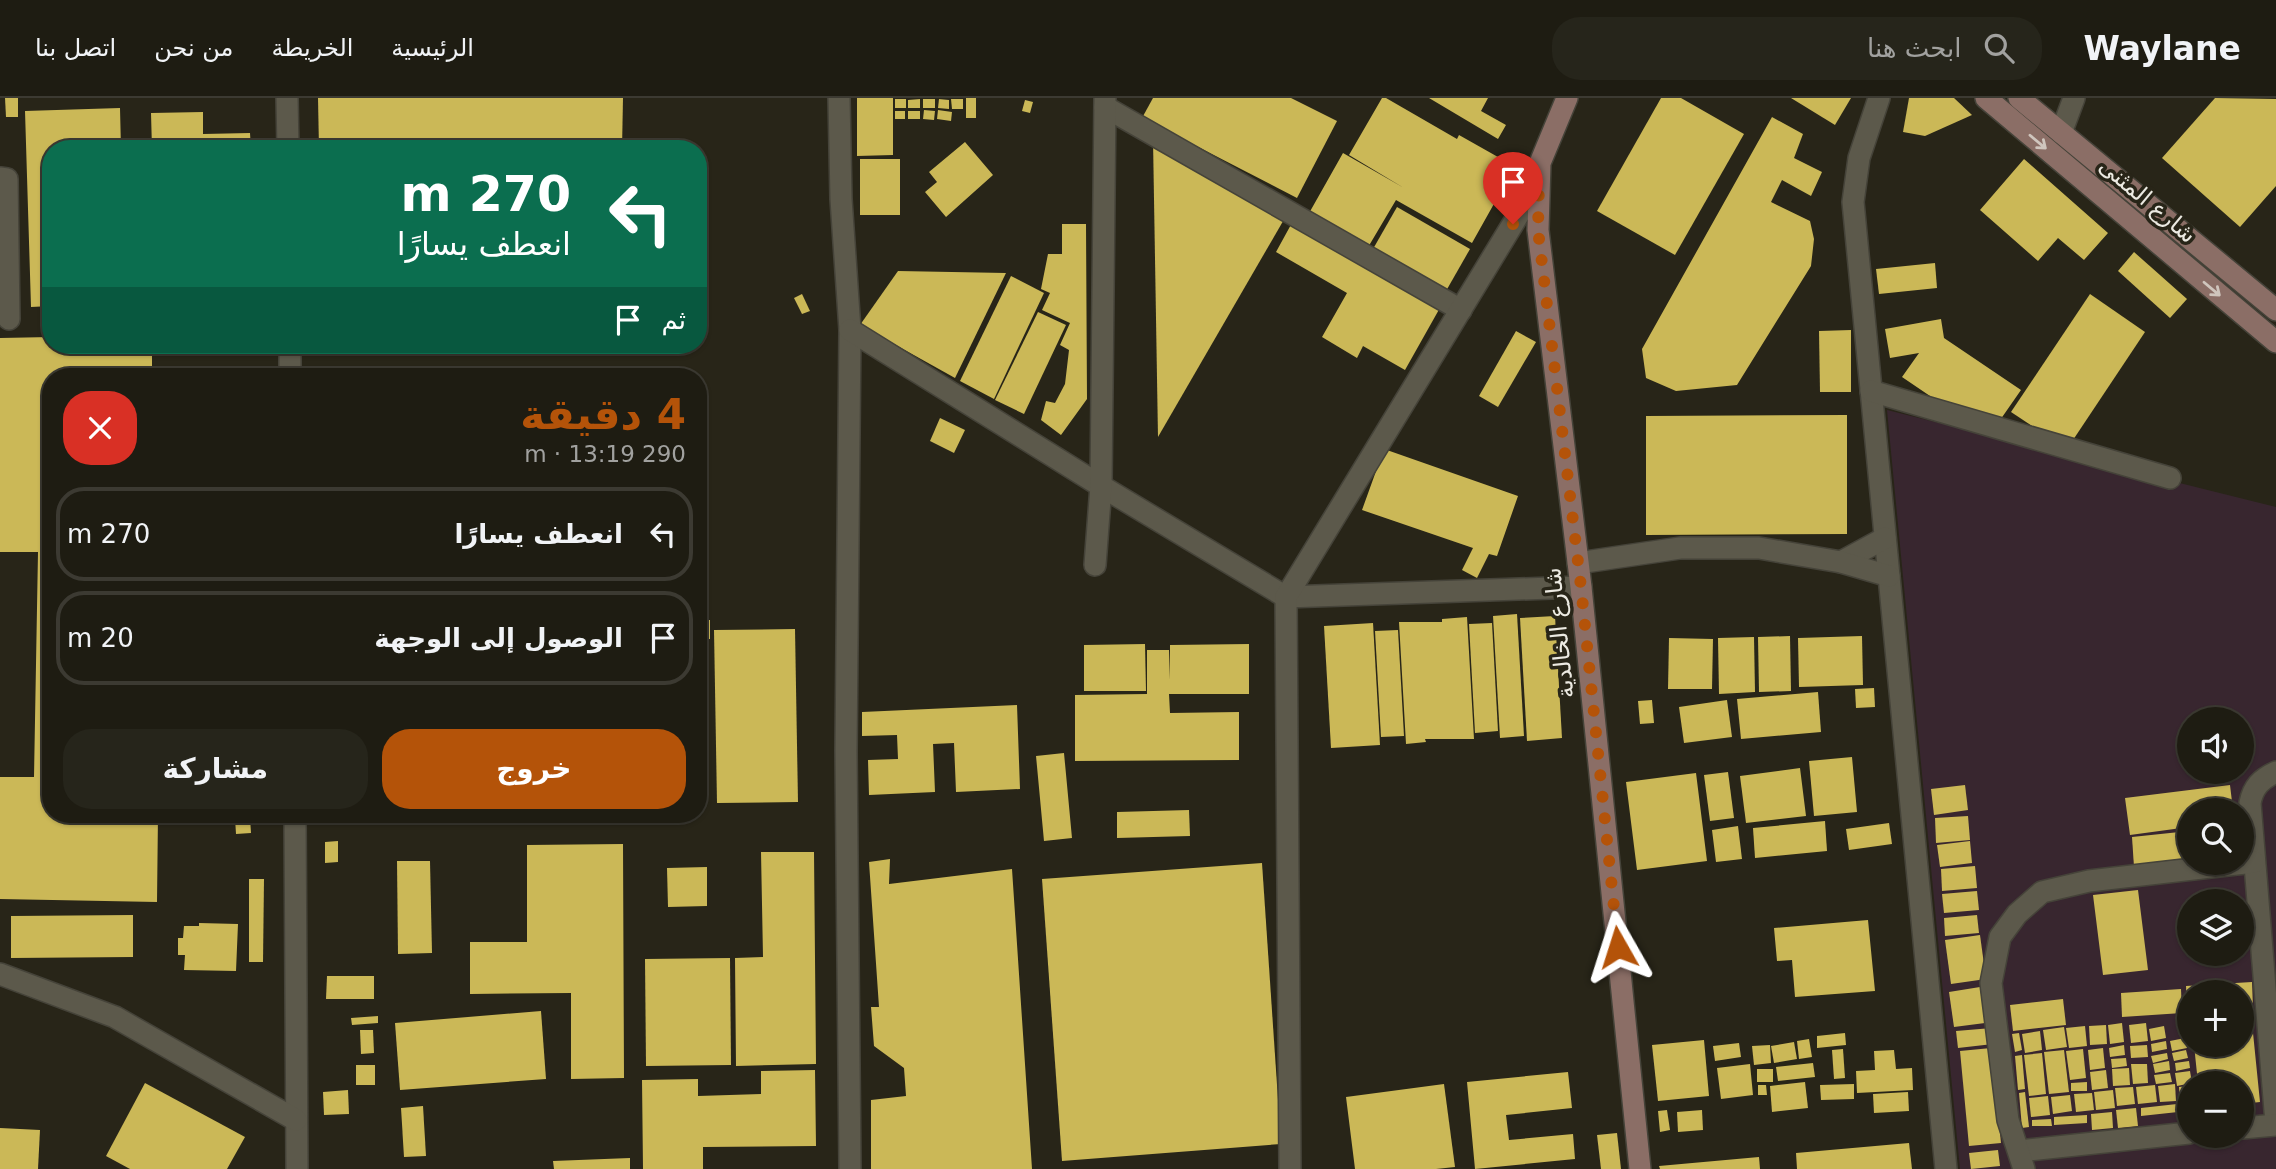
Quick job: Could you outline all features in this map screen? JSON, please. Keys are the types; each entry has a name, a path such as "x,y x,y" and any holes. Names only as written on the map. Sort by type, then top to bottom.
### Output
{"street":[{"path":"288,98 288,140"},
{"path":"839,98 841,199 850,330 846,751 850,1169"},
{"name":"شارع الخالدية","path":"1567,98 1540,163 1538,230 1581,587 1640,1169"},
{"path":"1879,98 1859,158 1853,202 1946,1169"},
{"name":"شارع المثنى","path":"1986,98 2276,342"},
{"name":"شارع المثنى","path":"2020,98 2276,310"},
{"path":"2061,133 2074,98"},
{"path":"1095,565 1101,486 1105,103 1461,310"},
{"path":"0,178 7,178 9,319"},
{"path":"1290,1169 1286,597 1539,181"},
{"path":"850,330 1286,597 1581,587"},
{"path":"1871,391 2170,478"},
{"path":"1841,562 1885,538"},
{"path":"1578,563 1681,548 1759,548 1841,562 1889,576"},
{"path":"2251,798 2253,790 2266,777 2276,772"},
{"path":"295,823 297,1169"},
{"path":"2254,862 2276,1124 2254,1127"},
{"path":"2177,871 2089,881 2042,892 2017,914 2000,937 1991,983 2008,1120 2022,1160 2177,1135"},
{"path":"0,974 115,1017 296,1121"}],"shaded area":[{"path":"1887,410 2276,507 2276,1169 1960,1169"}],"building":[{"path":"5,98 18,98 18,117 6,117"},
{"path":"318,98 623,98 622,140 319,140"},
{"path":"857,98 893,98 893,155 857,156"},
{"path":"966,98 976,98 976,118 966,118"},
{"path":"1153,98 1291,98 1337,121 1297,198 1142,118"},
{"path":"1382,98 1457,139 1459,135 1521,170 1501,205 1495,202 1472,243 1396,200 1367,249 1308,215 1343,153 1404,188 1349,155"},
{"path":"1429,98 1488,98 1481,111 1506,125 1498,139"},
{"path":"1661,98 1681,98 1744,134 1675,255 1597,211"},
{"path":"1791,98 1851,98 1835,125"},
{"path":"1909,98 1954,98 1972,115 1925,136 1903,132"},
{"path":"2215,98 2276,99 2276,186 2240,227 2162,158"},
{"path":"895,99 906,99 906,108 895,108"},
{"path":"920,99 920,108 908,108 908,100"},
{"path":"923,99 935,99 935,108 923,108"},
{"path":"939,99 949,100 949,109 938,108"},
{"path":"951,99 963,99 963,109 952,109"},
{"path":"1025,100 1033,102 1030,113 1022,111"},
{"path":"120,108 121,140 42,140 42,306 31,307 25,111"},
{"path":"924,110 935,111 934,120 923,119"},
{"path":"938,110 952,112 951,121 937,119"},
{"path":"895,111 905,111 905,119 895,119"},
{"path":"908,111 920,111 920,119 908,119"},
{"path":"203,112 203,134 250,133 250,140 152,140 151,113"},
{"path":"1772,117 1803,134 1794,158 1822,172 1811,196 1782,180 1771,202 1810,221 1814,239 1811,266 1737,385 1676,391 1646,378 1642,349"},
{"path":"1153,139 1286,216 1158,437"},
{"path":"965,142 993,175 946,217 925,192 937,182 929,172"},
{"path":"860,159 900,159 900,215 860,215"},
{"path":"2024,159 2108,233 2084,260 2058,238 2038,261 1980,210"},
{"path":"1397,207 1470,249 1446,291 1373,249"},
{"path":"1293,221 1441,306 1405,370 1363,346 1357,358 1322,337 1347,293 1276,252"},
{"path":"1062,224 1086,224 1087,399 1061,435 1041,420 1046,401 1055,403 1065,384 1069,350 1060,345 1070,323 1042,310 1050,293 1041,289 1048,254 1062,254"},
{"path":"2134,252 2187,299 2170,318 2118,271"},
{"path":"1935,263 1937,288 1879,294 1876,269"},
{"path":"898,271 1006,273 955,378 860,325"},
{"path":"1011,276 1044,293 994,399 960,381"},
{"path":"802,294 810,311 802,314 794,298"},
{"path":"2090,294 2145,332 2067,449 2011,412"},
{"path":"1038,312 1066,325 1024,414 995,400"},
{"path":"1941,319 1944,338 2021,390 1989,436 1902,377 1919,353 1890,358 1885,329"},
{"path":"1851,330 1851,392 1820,392 1819,331"},
{"path":"1516,331 1536,342 1498,407 1479,396"},
{"path":"42,337 42,354 152,354 152,368 42,368 42,823 158,823 157,902 0,899 0,777 34,777 38,552 0,552 0,338"},
{"path":"1847,415 1847,534 1646,535 1646,416"},
{"path":"940,418 965,430 954,453 930,441"},
{"path":"1384,449 1518,496 1497,556 1489,554 1477,578 1462,570 1473,548 1362,510"},
{"path":"1517,614 1524,736 1500,738 1493,616"},
{"path":"1555,616 1562,738 1527,741 1520,618"},
{"path":"1467,617 1474,739 1425,739 1426,742 1406,744 1399,622 1442,622 1442,619"},
{"path":"707,620 710,620 710,639 707,639"},
{"path":"1373,623 1380,745 1331,748 1324,626"},
{"path":"1492,623 1498,731 1475,733 1469,624"},
{"path":"795,629 798,802 717,803 714,630"},
{"path":"1398,630 1404,736 1381,737 1375,631"},
{"path":"1790,636 1791,691 1759,692 1758,637"},
{"path":"1862,636 1863,685 1799,687 1798,638"},
{"path":"1754,637 1755,692 1719,694 1718,638"},
{"path":"1669,638 1713,639 1712,689 1668,689"},
{"path":"1145,644 1146,691 1084,691 1084,645"},
{"path":"1249,644 1249,694 1169,694 1170,713 1239,712 1239,760 1075,761 1075,695 1147,694 1147,650 1169,650 1170,680 1170,645"},
{"path":"1874,688 1875,707 1856,708 1855,689"},
{"path":"1818,692 1821,732 1741,739 1737,699"},
{"path":"1652,700 1654,723 1640,724 1638,701"},
{"path":"1727,700 1732,737 1684,743 1679,707"},
{"path":"1017,705 1020,789 956,792 954,743 933,744 935,792 869,795 868,760 898,759 897,735 862,736 862,712"},
{"path":"1064,753 1072,838 1044,841 1036,756"},
{"path":"1852,757 1857,812 1814,816 1809,761"},
{"path":"1800,768 1806,816 1746,823 1740,776"},
{"path":"1728,772 1734,818 1710,821 1704,775"},
{"path":"1696,773 1707,861 1637,870 1626,782"},
{"path":"1965,785 1968,810 1934,815 1931,789"},
{"path":"2230,785 2232,798 2177,798 2177,829 2130,835 2125,798"},
{"path":"1189,810 1190,836 1117,838 1117,812"},
{"path":"1968,816 1970,840 1936,843 1935,818"},
{"path":"1825,821 1827,851 1755,858 1753,828"},
{"path":"235,823 250,823 251,833 236,834"},
{"path":"1889,823 1892,844 1849,850 1846,829"},
{"path":"1738,826 1742,859 1716,862 1712,830"},
{"path":"2177,832 2177,862 2134,867 2132,837"},
{"path":"338,841 338,862 325,863 325,842"},
{"path":"1970,841 1972,863 1940,867 1937,845"},
{"path":"623,844 624,1078 571,1079 571,993 470,994 470,942 527,942 527,845"},
{"path":"761,852 814,852 816,1064 736,1066 735,958 763,957"},
{"path":"890,859 889,884 1012,869 1032,1169 871,1169 871,1100 906,1096 904,1068 874,1046 871,1007 879,1007 869,862"},
{"path":"397,861 430,861 432,953 398,954"},
{"path":"1262,863 1281,1144 1062,1161 1042,879"},
{"path":"1975,866 1977,888 1942,891 1941,869"},
{"path":"707,867 707,906 668,907 667,868"},
{"path":"249,879 264,879 263,962 249,962"},
{"path":"2138,890 2148,970 2103,975 2093,895"},
{"path":"1977,891 1979,910 1944,913 1942,894"},
{"path":"133,915 133,957 11,958 11,916"},
{"path":"1977,915 1979,933 1945,936 1944,918"},
{"path":"1868,920 1875,991 1795,997 1792,960 1777,961 1774,928"},
{"path":"199,923 238,924 236,971 184,970 185,955 178,955 178,938 183,938 184,926 199,926"},
{"path":"1980,935 1986,979 1951,984 1945,940"},
{"path":"730,958 731,1065 646,1066 645,959"},
{"path":"327,976 374,976 374,999 326,999"},
{"path":"1980,987 1985,1023 1954,1027 1949,992"},
{"path":"2177,989 2177,1013 2122,1017 2121,993"},
{"path":"2063,999 2066,1025 2013,1031 2010,1005"},
{"path":"541,1011 546,1079 400,1090 395,1023"},
{"path":"378,1016 378,1023 352,1025 351,1018"},
{"path":"2122,1023 2124,1042 2110,1044 2108,1025"},
{"path":"2146,1023 2148,1041 2131,1043 2129,1025"},
{"path":"2106,1025 2107,1044 2090,1045 2089,1026"},
{"path":"2085,1026 2087,1046 2069,1048 2066,1028"},
{"path":"2164,1026 2166,1038 2151,1041 2149,1029"},
{"path":"2064,1027 2067,1047 2046,1050 2043,1030"},
{"path":"1992,1028 1993,1044 1958,1048 1956,1031"},
{"path":"360,1030 373,1030 374,1053 361,1054"},
{"path":"2040,1031 2042,1050 2025,1053 2022,1034"},
{"path":"1845,1033 1846,1045 1817,1048 1817,1036"},
{"path":"2019,1033 2022,1050 2015,1052 2012,1034"},
{"path":"1809,1039 1812,1057 1799,1059 1797,1041"},
{"path":"1704,1040 1709,1096 1658,1101 1652,1045"},
{"path":"2177,1040 2177,1050 2172,1051 2170,1041"},
{"path":"2166,1041 2167,1049 2152,1052 2151,1044"},
{"path":"1794,1042 1797,1059 1774,1063 1771,1046"},
{"path":"1739,1043 1741,1057 1715,1061 1713,1046"},
{"path":"2254,1043 2260,1102 2254,1103 2254,1071 2197,1071 2195,1057 2254,1057"},
{"path":"1770,1045 1771,1063 1754,1065 1752,1046"},
{"path":"2124,1045 2125,1055 2110,1057 2109,1048"},
{"path":"2147,1045 2148,1057 2131,1058 2130,1046"},
{"path":"1991,1048 2001,1143 1969,1146 1960,1051"},
{"path":"2103,1048 2105,1068 2090,1070 2088,1050"},
{"path":"1843,1049 1845,1078 1834,1079 1832,1050"},
{"path":"2083,1049 2086,1078 2070,1080 2066,1051"},
{"path":"1894,1050 1896,1069 1912,1068 1913,1090 1857,1093 1856,1071 1875,1070 1874,1051"},
{"path":"2064,1050 2069,1092 2049,1094 2044,1052"},
{"path":"2177,1052 2177,1057 2188,1058 2174,1061 2172,1053"},
{"path":"2042,1053 2046,1094 2029,1096 2024,1055"},
{"path":"2167,1053 2168,1059 2153,1063 2151,1056"},
{"path":"2022,1055 2025,1089 2018,1090 2015,1056"},
{"path":"2126,1058 2127,1066 2112,1068 2111,1059"},
{"path":"2169,1061 2170,1070 2155,1073 2153,1064"},
{"path":"2189,1061 2190,1068 2176,1071 2175,1063"},
{"path":"1813,1063 1815,1077 1778,1081 1776,1067"},
{"path":"1750,1064 1753,1095 1721,1099 1717,1068"},
{"path":"2131,1064 2147,1064 2148,1083 2133,1084"},
{"path":"356,1065 375,1065 375,1085 356,1085"},
{"path":"2129,1068 2130,1085 2113,1086 2112,1069"},
{"path":"1757,1069 1773,1069 1773,1082 1757,1082"},
{"path":"815,1070 816,1146 703,1147 703,1169 643,1169 642,1080 698,1079 698,1096 761,1094 761,1071"},
{"path":"2106,1070 2108,1088 2092,1090 2090,1072"},
{"path":"1568,1072 1572,1108 1506,1115 1509,1140 1573,1134 1575,1159 1475,1169 1467,1082"},
{"path":"2170,1073 2172,1082 2156,1084 2154,1075"},
{"path":"1805,1082 1808,1108 1772,1112 1770,1086"},
{"path":"2087,1082 2087,1091 2071,1091 2071,1083"},
{"path":"145,1083 245,1137 227,1169 130,1169 106,1156"},
{"path":"1444,1084 1455,1167 1355,1169 1346,1097"},
{"path":"1854,1084 1854,1099 1821,1100 1820,1085"},
{"path":"2175,1084 2176,1101 2160,1102 2158,1086"},
{"path":"1758,1085 1766,1085 1767,1095 1758,1095"},
{"path":"2155,1085 2157,1102 2138,1104 2136,1087"},
{"path":"2133,1087 2135,1104 2117,1106 2115,1088"},
{"path":"348,1090 349,1114 324,1115 323,1092"},
{"path":"2113,1090 2115,1108 2096,1110 2094,1092"},
{"path":"1908,1092 1909,1111 1874,1113 1873,1094"},
{"path":"2025,1092 2029,1127 2022,1128 2019,1093"},
{"path":"2092,1093 2094,1110 2076,1112 2074,1094"},
{"path":"2070,1095 2072,1111 2053,1114 2051,1097"},
{"path":"2048,1096 2050,1115 2031,1117 2029,1098"},
{"path":"2177,1104 2177,1112 2141,1116 2141,1108"},
{"path":"423,1106 426,1156 404,1157 401,1108"},
{"path":"2136,1108 2138,1126 2118,1128 2116,1110"},
{"path":"1667,1110 1670,1130 1660,1132 1658,1111"},
{"path":"1702,1110 1703,1130 1678,1132 1677,1112"},
{"path":"2112,1112 2113,1128 2092,1130 2091,1114"},
{"path":"2087,1115 2087,1123 2054,1125 2054,1117"},
{"path":"2051,1119 2052,1126 2032,1126 2032,1120"},
{"path":"0,1128 40,1130 38,1169 0,1169"},
{"path":"1617,1133 1621,1169 1601,1169 1597,1135"},
{"path":"1909,1143 1912,1169 1797,1169 1796,1153"},
{"path":"1998,1150 2000,1166 1971,1169 1969,1153"},
{"path":"1759,1157 1760,1169 1660,1169 1659,1166"},
{"path":"630,1158 630,1169 554,1169 553,1161"}],"route":[{"path":"1513,224 1539,181 1538,230 1581,587 1618,947"}]}
